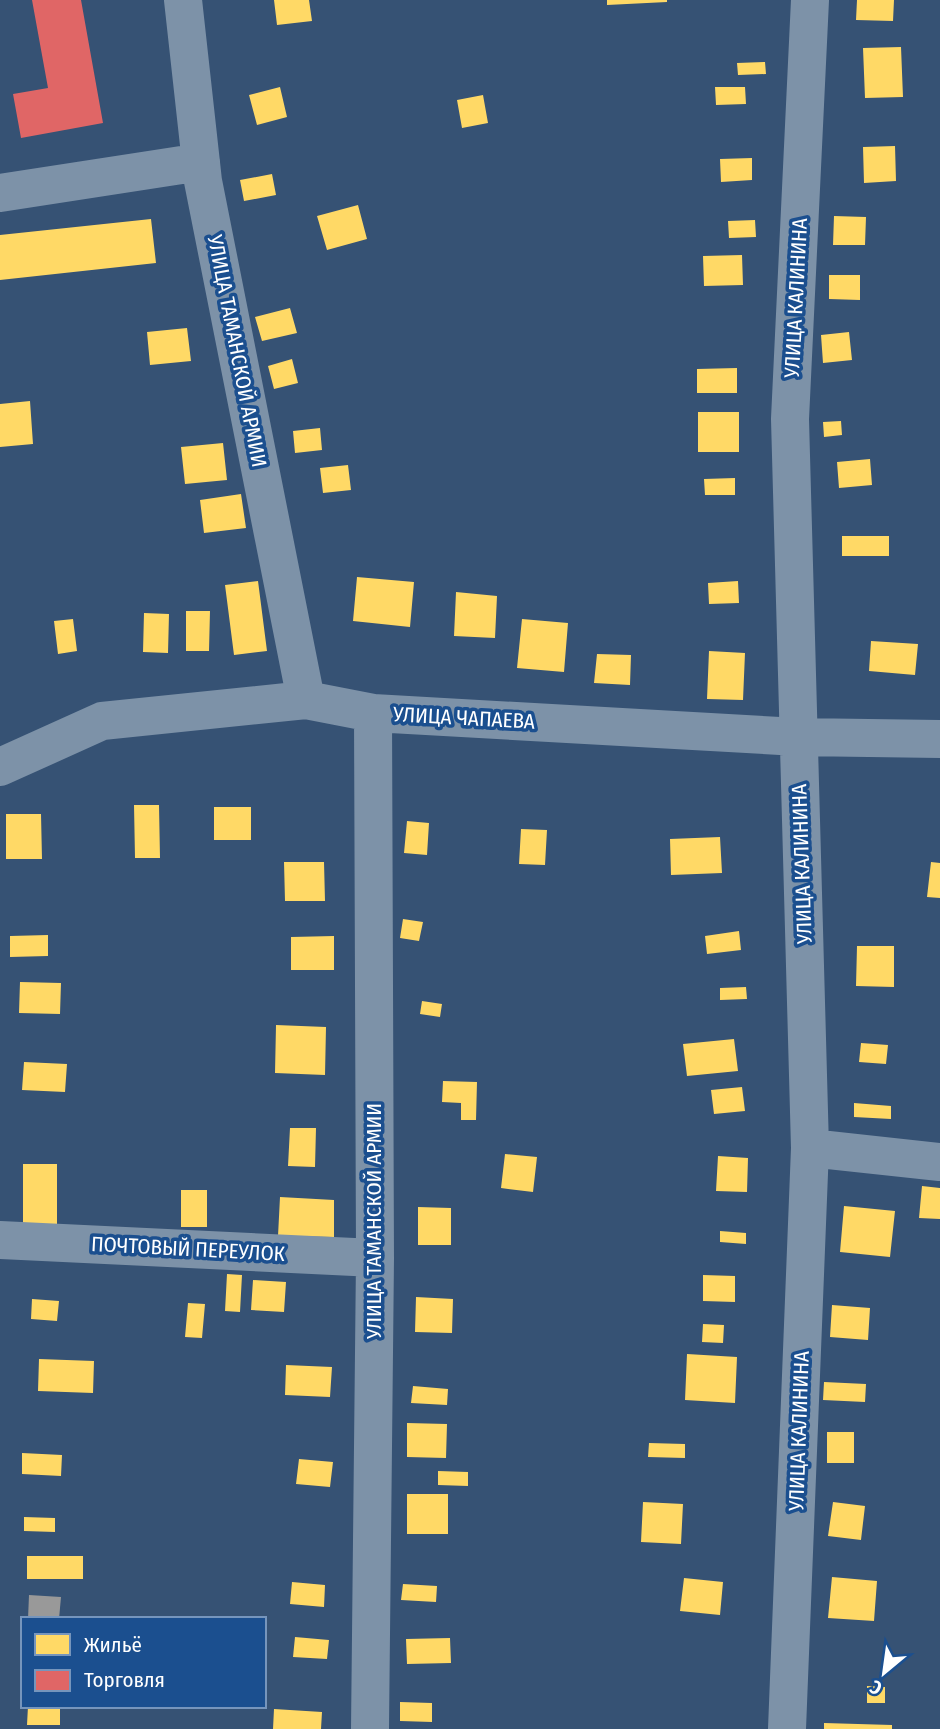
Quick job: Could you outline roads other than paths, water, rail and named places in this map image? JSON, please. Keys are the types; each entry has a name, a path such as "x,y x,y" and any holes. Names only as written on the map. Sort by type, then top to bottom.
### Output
{"street":[{"name":"УЛИЦА ТАМАНСКОЙ АРМИИ","path":"183,0 201,162 306,700"},
{"name":"УЛИЦА КАЛИНИНА","path":"787,1729 810,1148 790,419 810,0"},
{"path":"0,193 201,162"},
{"name":"УЛИЦА ЧАПАЕВА","path":"0,767 102,721 306,700 373,713 798,737 940,739"},
{"name":"УЛИЦА ТАМАНСКОЙ АРМИИ","path":"370,1729 375,1258 373,713"},
{"path":"810,1148 940,1162"},
{"name":"ПОЧТОВЫЙ ПЕРЕУЛОК","path":"0,1240 375,1258"}]}
